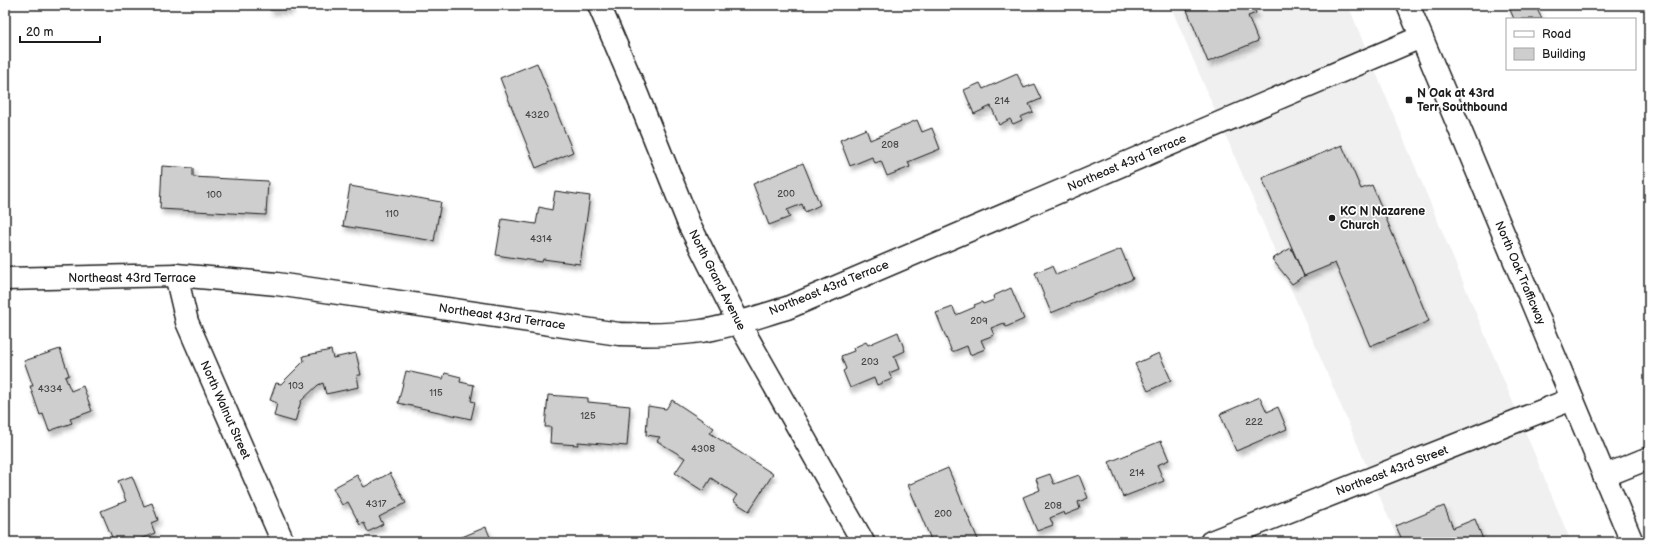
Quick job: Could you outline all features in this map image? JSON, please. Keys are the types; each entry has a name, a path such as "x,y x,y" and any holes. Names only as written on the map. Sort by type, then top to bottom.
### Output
{"street":[{"name":"North Grand Avenue","path":"598,5 634,86 689,224 739,322 863,542"},
{"name":"North Oak Trafficway","path":"1408,5 1632,542"},
{"name":"Northeast 43rd Terrace","path":"5,280 176,275 278,284 619,334 661,335 703,331 787,308 1421,38"},
{"name":"North Walnut Street","path":"176,275 187,322 283,542"},
{"name":"Northeast 43rd Street","path":"1211,542 1572,399"},
{"path":"1604,476 1649,458"}],"shaded area":[{"path":"1170,5 1348,5 1571,542 1399,542"}],"building":[{"path":"270,5 291,5 291,9 270,10"},
{"path":"1185,5 1252,5 1256,13 1248,16 1258,41 1208,62"},
{"path":"1508,5 1535,5 1542,18 1514,18"},
{"path":"1649,25 1649,54 1648,54 1646,26"},
{"path":"537,63 573,152 536,168 500,78"},
{"path":"1017,74 1024,88 1034,84 1041,99 1029,104 1033,112 1020,117 1022,120 1013,124 1010,119 999,125 991,106 974,114 964,90 980,83 983,89"},
{"path":"917,120 922,132 932,128 940,149 908,162 910,167 887,176 881,161 875,163 872,157 850,166 840,140 866,129 870,140"},
{"name":"KC N Nazarene Church","path":"1342,145 1361,189 1372,185 1429,321 1370,346 1335,263 1304,276 1262,178"},
{"path":"803,163 820,205 805,212 802,204 787,210 790,217 769,225 753,184"},
{"path":"162,166 193,168 193,177 268,181 266,215 160,209"},
{"path":"350,186 441,202 434,241 343,226"},
{"path":"555,191 590,196 580,264 543,259 542,262 496,255 502,219 536,224 539,207 552,210"},
{"path":"1291,248 1304,276 1292,284 1272,259"},
{"path":"1121,249 1133,279 1051,313 1035,273 1052,266 1056,275"},
{"path":"1011,288 1024,319 1006,327 1004,323 991,328 994,335 981,340 985,349 970,355 967,346 952,352 936,313 953,307 956,315 975,307 974,305 982,302 983,304 994,300 993,296"},
{"path":"898,332 905,351 894,356 899,369 889,373 892,379 877,385 874,378 850,388 843,371 846,369 841,356 854,351 853,348 866,342 868,345"},
{"path":"60,349 69,375 65,377 71,391 83,386 92,411 70,419 72,423 49,431 43,414 40,415 30,386 33,386 24,361"},
{"path":"331,350 333,358 356,353 361,375 357,375 359,387 326,394 323,383 318,385 301,401 295,422 274,416 277,403 270,400 276,383 281,384 304,361 303,356"},
{"path":"1159,353 1171,380 1148,391 1135,364"},
{"path":"406,371 443,379 445,373 461,377 460,382 474,385 471,401 475,402 471,419 398,403"},
{"path":"548,395 588,398 588,402 630,406 627,446 578,442 578,445 550,443 551,427 545,427"},
{"path":"1260,397 1267,412 1278,407 1287,429 1236,451 1220,414"},
{"path":"672,400 714,428 710,433 773,474 749,511 733,501 737,495 711,478 703,491 675,473 685,458 657,441 660,437 646,435 648,406 666,409"},
{"path":"1161,441 1169,460 1157,465 1164,481 1123,497 1109,462"},
{"path":"948,468 979,542 932,542 908,485"},
{"path":"390,473 406,503 379,517 383,524 368,532 364,523 360,525 348,502 342,505 333,488 357,475 364,487"},
{"path":"1050,474 1054,484 1079,475 1088,498 1078,502 1080,509 1065,515 1064,512 1050,518 1053,525 1037,531 1023,497 1040,490 1036,479"},
{"path":"132,476 144,506 152,503 158,520 151,523 155,533 133,542 114,542 101,511 126,501 118,481"},
{"path":"1444,506 1453,528 1475,519 1484,542 1403,542 1396,526"},
{"path":"486,527 492,542 450,542"}],"place":[{"name":"N Oak at 43rd Terr Southbound","path":"1409,100"},
{"name":"KC N Nazarene Church","path":"1332,218"}]}
